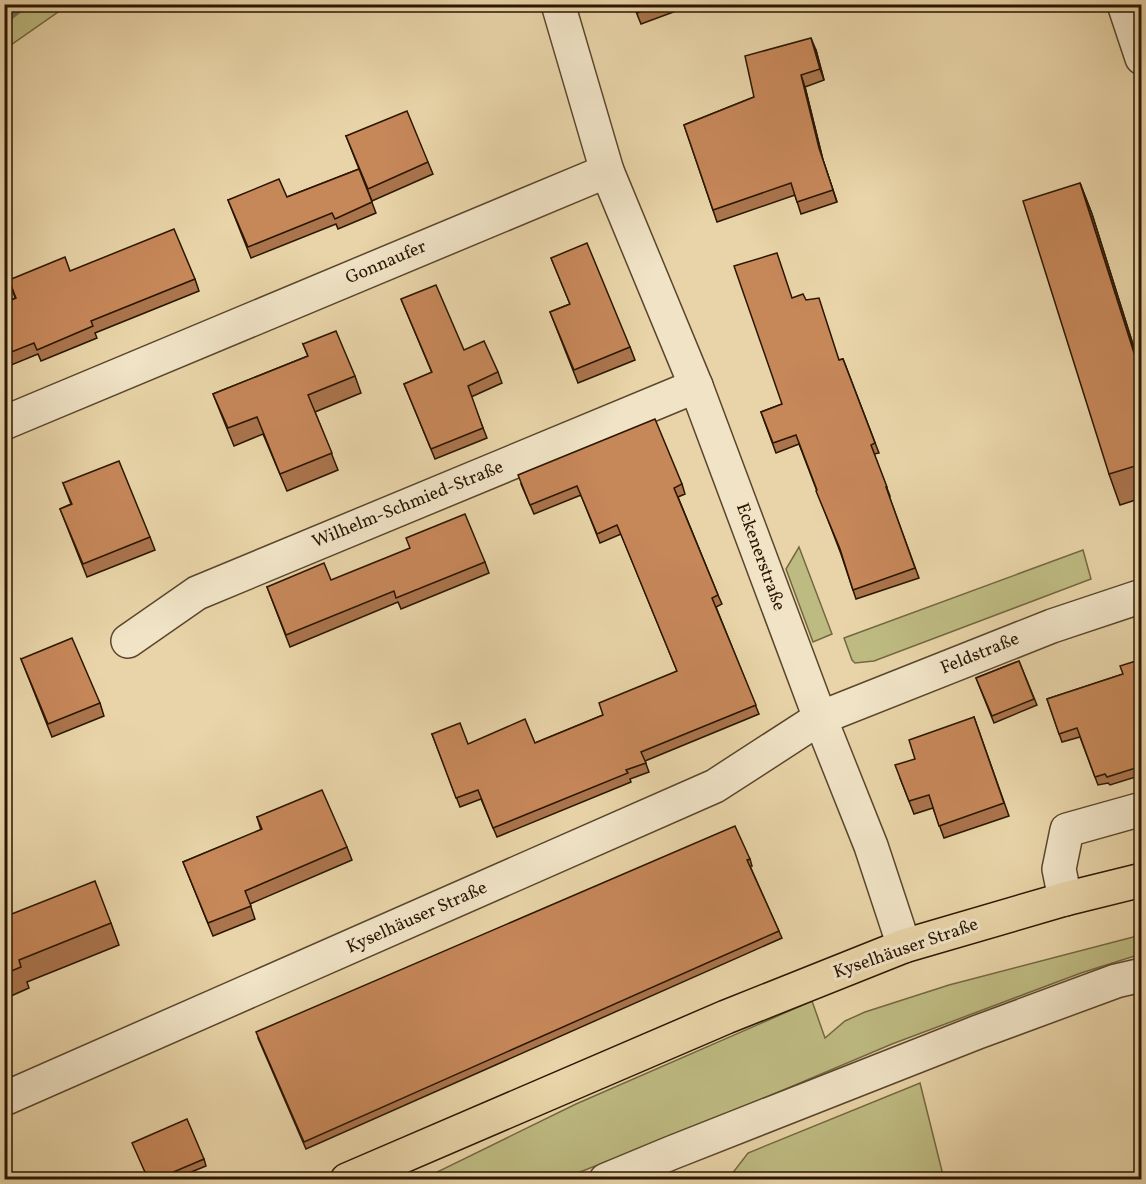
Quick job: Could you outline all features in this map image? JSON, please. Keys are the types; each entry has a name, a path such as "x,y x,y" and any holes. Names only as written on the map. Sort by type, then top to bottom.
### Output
{"main road":[{"name":"Kyselhäuser Straße","path":"347,1179 726,1017 904,946 1065,899 1142,880"}],"street":[{"path":"558,4 607,171"},
{"path":"1124,4 1142,58"},
{"name":"Eckenerstraße","path":"607,171 696,386 820,718 871,846 904,946"},
{"name":"Gonnaufer","path":"4,423 607,171"},
{"name":"Wilhelm-Schmied-Straße","path":"128,641 197,592 696,386"},
{"name":"Feldstraße","path":"820,718 1052,626 1142,596"},
{"name":"Kyselhäuser Straße","path":"4,1099 715,786 820,718"},
{"path":"1065,899 1059,869 1067,830 1142,809"},
{"path":"606,1179 673,1166 978,1032 1116,981 1142,975"}],"shaded area":[{"path":"5,4 68,4 68,5 5,49"},
{"path":"799,547 832,634 813,642 786,569"},
{"path":"1083,550 1091,579 874,661 855,663 852,660 844,638"},
{"path":"1141,935 1141,954 1081,973 892,1044 703,1124 562,1179 427,1180 433,1174 576,1104 812,1001 825,1038 845,1021 865,1012 949,985"},
{"path":"920,1083 944,1179 728,1179 748,1153"}],"building":[{"path":"633,4 660,4 637,13"},
{"path":"811,38 820,69 801,75 819,148 833,190 797,202 791,183 713,210 684,125 754,97 745,56"},
{"path":"407,111 428,162 368,189 346,136"},
{"path":"359,169 372,202 335,219 332,213 248,247 228,200 279,179 287,197"},
{"path":"1080,183 1142,378 1142,464 1109,474 1023,201"},
{"path":"174,229 195,279 91,321 93,326 37,350 34,343 4,355 4,303 16,298 9,280 65,257 70,271"},
{"path":"587,243 630,347 574,370 550,312 570,304 551,258"},
{"path":"777,253 792,298 803,294 806,300 819,298 839,360 843,359 875,443 871,445 915,568 853,590 840,549 796,435 773,443 761,412 782,404 734,266"},
{"path":"436,285 464,350 484,341 498,372 468,386 483,428 431,449 404,384 432,372 401,299"},
{"path":"336,331 355,376 308,395 332,453 280,474 257,417 228,428 213,394 308,356 303,344"},
{"path":"655,419 682,484 674,488 718,595 712,598 756,705 641,752 646,763 626,770 628,773 493,828 478,790 456,798 432,734 460,723 468,744 525,719 535,743 603,715 599,703 677,671 617,525 597,534 577,486 530,505 518,475"},
{"path":"119,461 150,537 83,564 60,509 72,504 63,483"},
{"path":"465,514 485,562 396,598 394,591 286,635 267,587 324,563 331,580 410,548 406,538"},
{"path":"72,638 100,703 48,724 21,659"},
{"path":"1142,659 1142,766 1107,777 1105,774 1095,777 1077,728 1059,734 1047,699 1123,674 1120,666"},
{"path":"1019,661 1034,699 992,716 976,678"},
{"path":"974,717 1004,803 939,826 929,795 909,801 895,765 915,759 909,740"},
{"path":"322,790 347,847 245,891 251,906 208,923 183,862 262,829 257,817"},
{"path":"735,826 750,859 747,860 779,931 304,1142 256,1032"},
{"path":"95,881 111,923 19,960 21,967 4,974 4,917"},
{"path":"187,1119 204,1159 157,1179 148,1179 132,1143"}],"waterway":[{"path":"4,19 24,4"}]}
